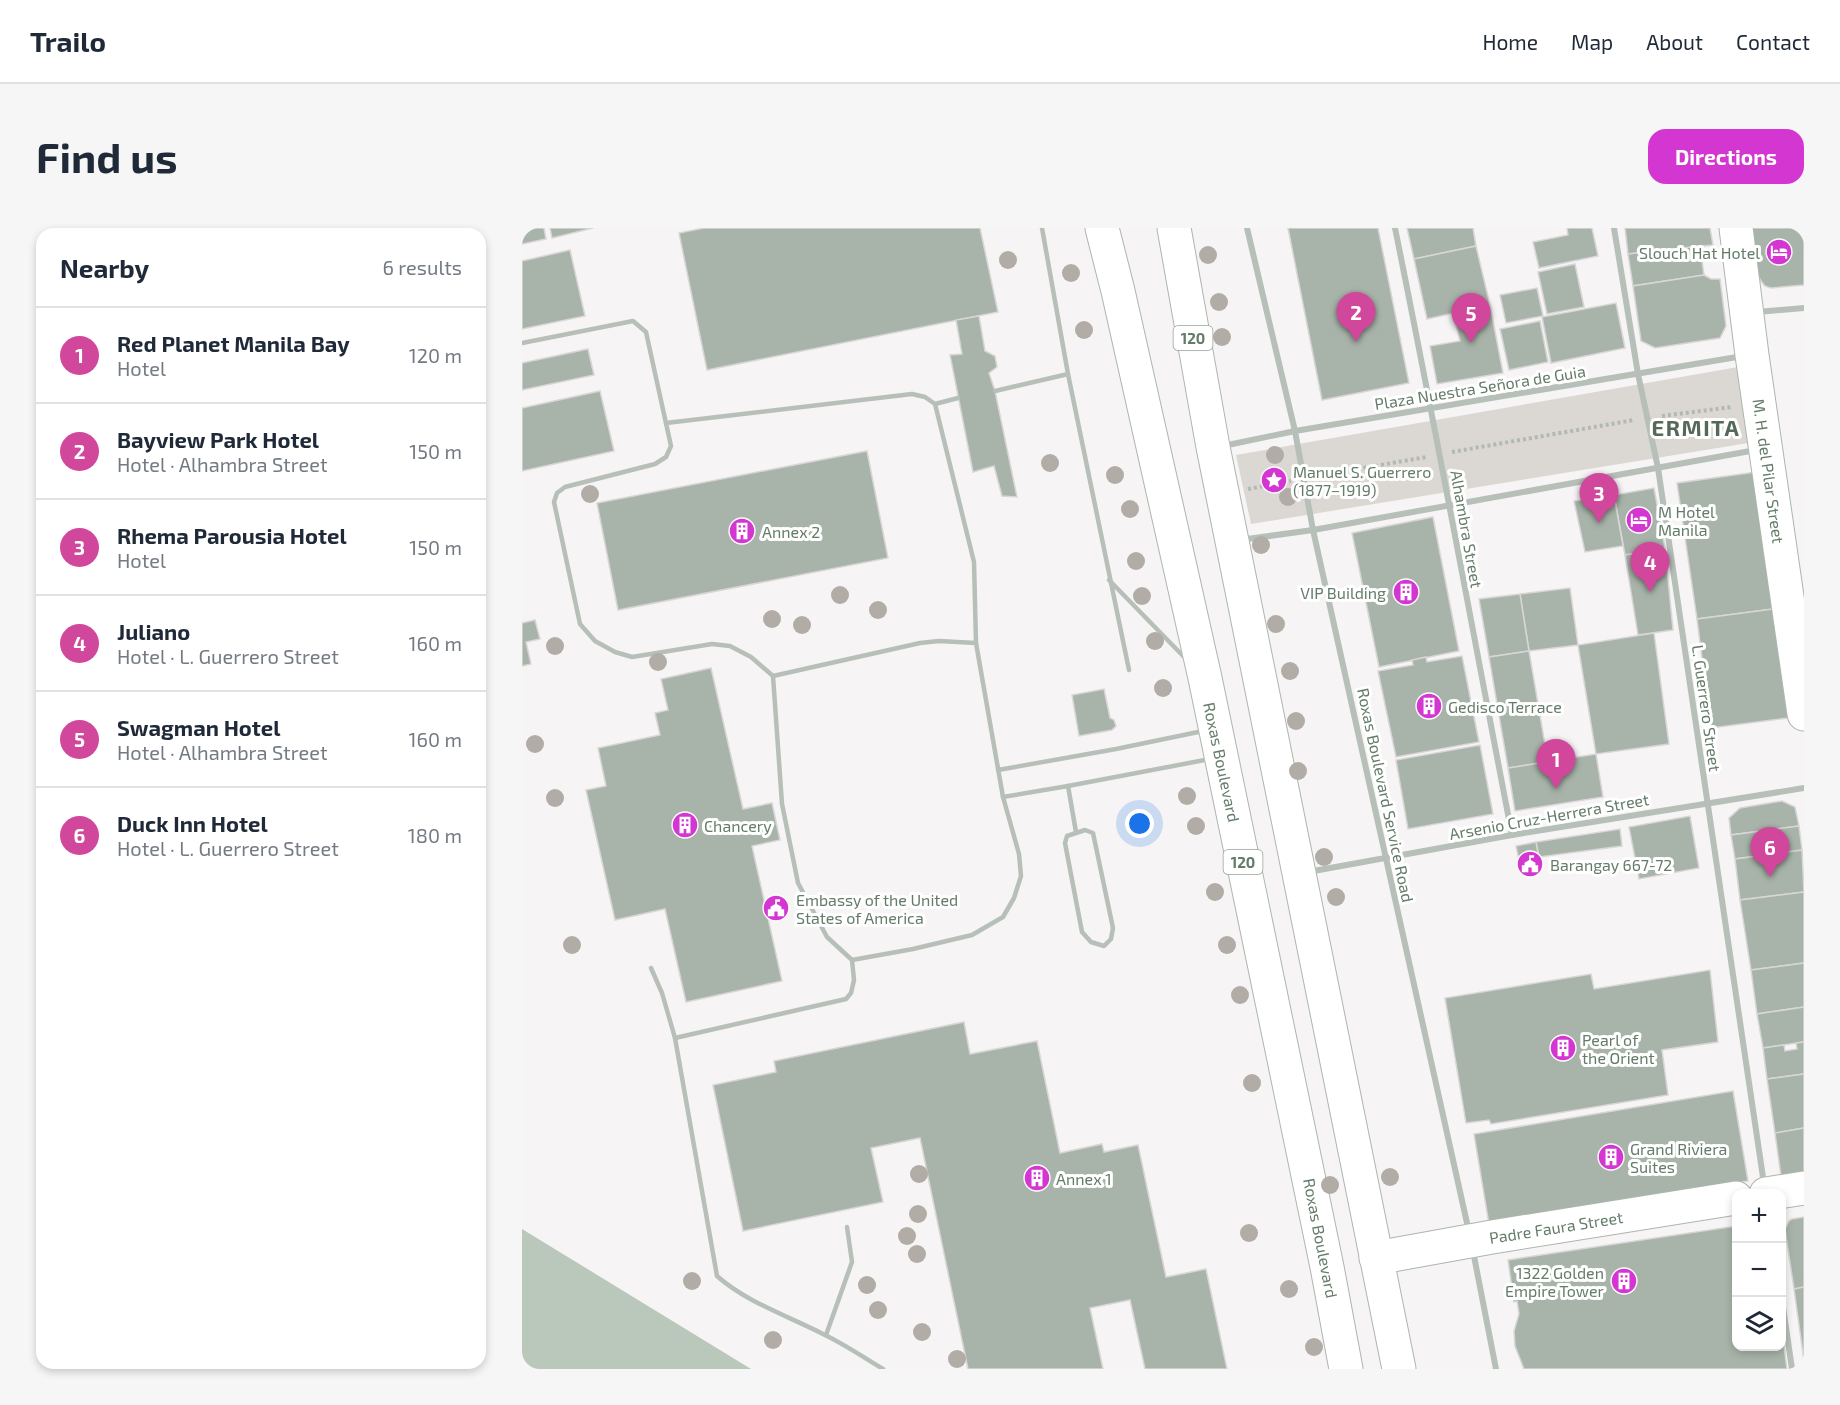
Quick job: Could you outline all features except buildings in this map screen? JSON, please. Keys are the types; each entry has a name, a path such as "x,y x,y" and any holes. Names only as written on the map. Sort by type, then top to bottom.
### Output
{"main road":[{"name":"Roxas Boulevard","path":"1102,228 1118,291 1197,670 1218,742 1328,1267 1346,1369"},
{"path":"1118,291 1120,228"},
{"name":"120","path":"1174,228 1222,494 1399,1369"},
{"name":"M. H. del Pilar Street","path":"1736,228 1804,714"},
{"path":"1786,1191 1804,1188"},
{"name":"Padre Faura Street","path":"1376,1258 1732,1199"}],"street":[{"name":"Roxas Boulevard Service Road","path":"1247,228 1295,431 1313,530 1471,1241 1496,1369"},
{"name":"Alhambra Street","path":"1395,228 1432,408 1448,506 1512,835"},
{"name":"L. Guerrero Street","path":"1614,228 1638,374 1658,468 1765,1189"},
{"path":"1748,313 1804,308"},
{"name":"Plaza Nuestra Señora de Guia","path":"1213,447 1295,431 1752,355"},
{"path":"1232,541 1313,530 1766,449"},
{"name":"Arsenio Cruz-Herrera Street","path":"1299,873 1707,802 1804,788"},
{"path":"1786,1328 1792,1369"}],"lane":[{"path":"1042,228 1068,374 1129,670"},
{"path":"522,344 633,321 646,332 671,446 666,457 656,464 565,487 557,493 554,502 580,624 595,641 615,652 632,657 712,644 730,646 752,657 773,676 782,804 798,883 827,937 852,960 854,980 851,993 846,999 675,1038"},
{"path":"995,391 1068,374"},
{"path":"666,423 912,394 925,397 935,404 974,561 976,643 1003,797 1019,854 1021,876 1014,898 1003,917 972,935 852,960"},
{"path":"935,404 958,398"},
{"path":"1109,580 1197,670"},
{"path":"773,676 920,643 939,641 976,643"},
{"path":"998,770 1116,749 1218,742"},
{"path":"1003,797 1068,786 1218,742"},
{"path":"1068,786 1076,832"},
{"path":"1085,830 1093,833 1113,928 1112,939 1104,946 1091,942 1082,932 1065,843 1067,836 1076,832 1085,830"},
{"path":"651,968 662,993 675,1038 715,1273 741,1294 826,1335 883,1369"},
{"path":"826,1335 852,1262 847,1227"}],"path":[{"path":"1222,494 1648,418 1759,403"}],"shaded area":[{"path":"1761,363 1773,439 1251,524 1236,455"},
{"path":"522,1229 751,1369 522,1369"}],"place":[{"name":"Slouch Hat Hotel","path":"1779,252"},
{"name":"Bayview Park Hotel","path":"1356,342"},
{"name":"Swagman Hotel","path":"1471,343"},
{"name":"Manuel S. Guerrero (1877–1919)","path":"1274,480"},
{"name":"M Hotel Manila","path":"1639,520"},
{"name":"Rhema Parousia Hotel","path":"1599,523"},
{"name":"Annex 2","path":"742,531"},
{"name":"VIP Building","path":"1406,592"},
{"name":"Juliano","path":"1650,592"},
{"name":"Gedisco Terrace","path":"1429,706"},
{"name":"Red Planet Manila Bay","path":"1556,789"},
{"name":"Chancery","path":"685,825"},
{"name":"Barangay 667-72","path":"1530,864"},
{"name":"Duck Inn Hotel","path":"1770,877"},
{"name":"Embassy of the United States of America","path":"776,908"},
{"name":"Pearl of the Orient","path":"1563,1048"},
{"name":"Grand Riviera Suites","path":"1611,1157"},
{"name":"Annex 1","path":"1037,1178"},
{"name":"1322 Golden Empire Tower","path":"1624,1281"}],"district":[{"name":"ERMITA","path":"1696,427"}]}
